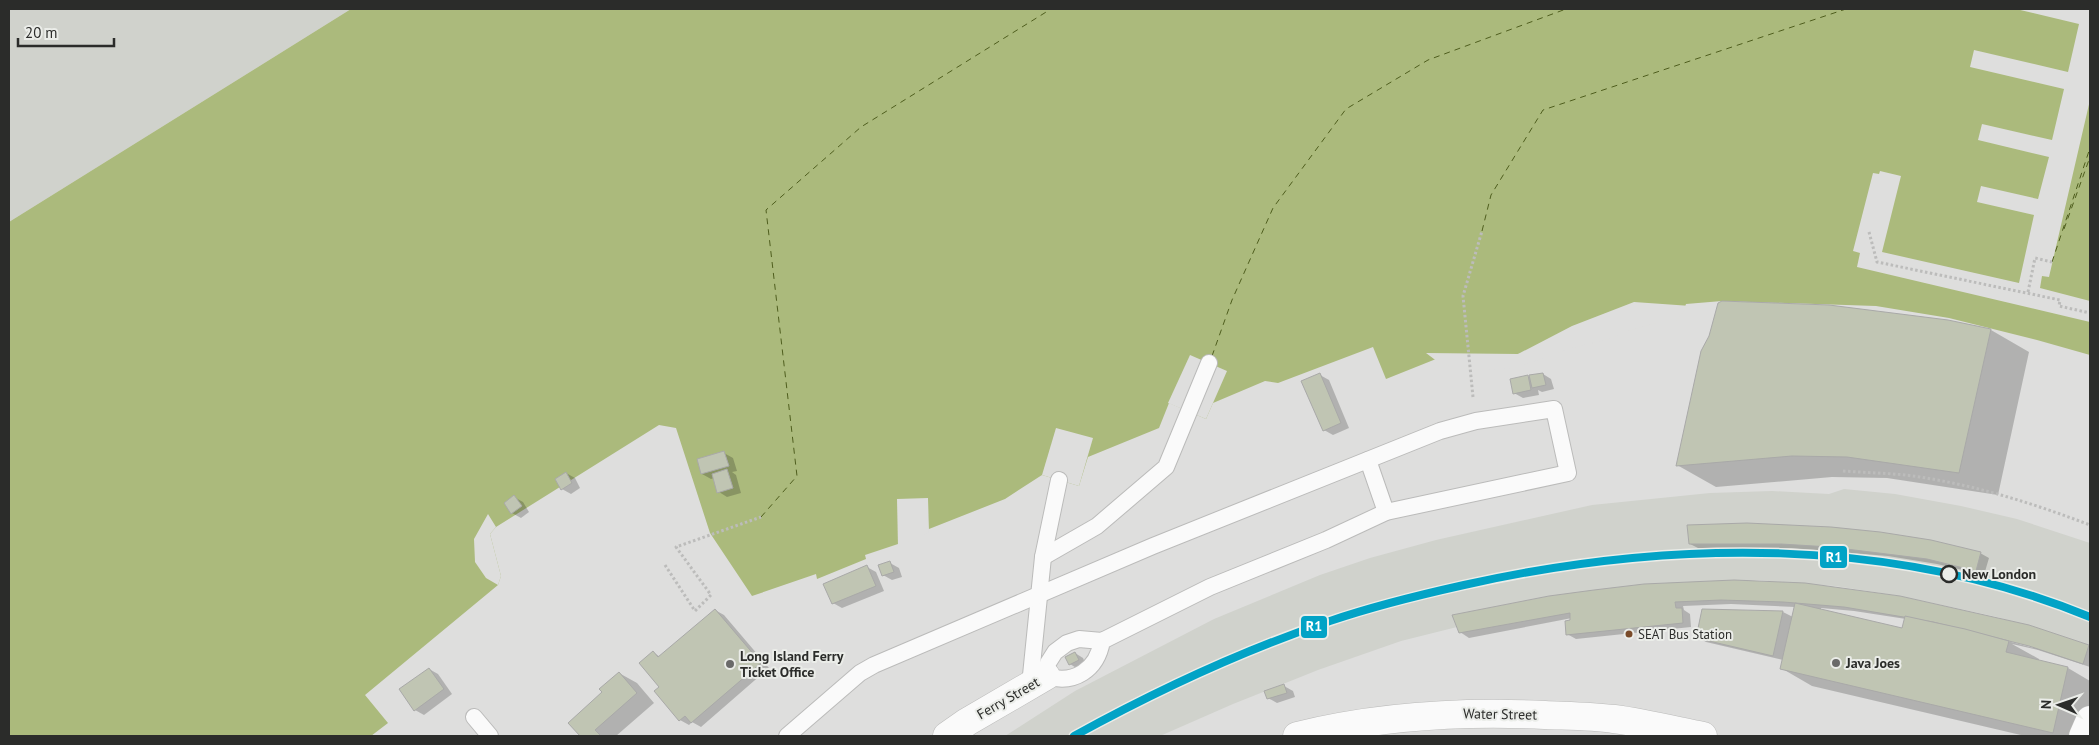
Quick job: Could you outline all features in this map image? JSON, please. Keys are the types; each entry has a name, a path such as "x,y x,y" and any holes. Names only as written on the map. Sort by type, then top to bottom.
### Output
{"main road":[{"name":"Ferry Street","path":"947,736 972,718 1038,680"},
{"name":"Water Street","path":"1297,736 1388,720 1450,714 1519,713 1614,719 1649,724 1703,736"},
{"path":"2083,736 2090,720"}],"lane":[{"path":"1043,557 1097,526 1166,467 1209,363"},
{"path":"786,736 867,668 1153,546 1454,426 1509,415 1554,409 1568,473 1386,512 1326,540 1210,587 1102,640 1079,639 1067,643 1055,652 1038,680"},
{"path":"1362,463 1386,512"},
{"path":"1038,680 1043,557 1059,480"},
{"path":"1038,680 1057,680 1081,674 1092,666 1100,655 1102,640"},
{"path":"474,717 490,736"}],"path":[{"path":"1474,393 1463,296 1482,231"},
{"path":"1869,232 1877,262 2028,292 2060,300 2059,306 2090,313"},
{"path":"2028,292 2035,258 2052,262"},
{"path":"1844,471 1919,477 1974,488 2046,509 2090,525"},
{"path":"666,565 695,611 711,595 676,547 761,517"}],"shaded area":[{"path":"9,9 351,9 9,222"},
{"path":"351,9 2090,9 2090,355 1949,318 1876,306 1722,301 1686,304 1685,307 1660,321 1562,349 1447,362 1436,359 1386,379 1373,347 1278,383 1265,381 1213,403 1206,419 1169,403 1159,428 1088,457 1079,486 1042,475 1005,499 929,529 898,544 865,555 866,559 817,579 816,574 752,596 710,533 676,428 659,425 496,527 490,534 501,576 498,585 365,695 388,723 371,736 9,736 9,222"},
{"path":"1844,489 1895,494 1961,506 2017,519 2090,543 2090,645 1997,617 1900,596 1835,586 1759,580 1644,584 1549,596 1453,615 1457,627 1401,641 1318,670 1160,736 1005,736 1075,691 1214,619 1320,575 1370,558 1436,540 1592,505 1710,493 1772,491 1829,494"}],"pier":[{"path":"2016,9 2090,9 2090,100 2049,277 2042,276 2040,288 2090,301 2090,322 1857,267 1860,253 1853,251 1873,173 1879,174 1880,171 1901,176 1882,252 2019,283 2034,215 1977,202 1981,186 2038,199 2049,157 1978,140 1982,124 2052,140 2064,89 1970,67 1974,50 2068,72 2079,24"},
{"path":"1634,302 1691,306 1688,306 1676,321 1656,323 1628,331 1613,338 1572,348 1515,368 1484,370 1447,365 1438,362 1426,353 1518,354 1572,326"},
{"path":"1190,355 1227,371 1206,419 1168,403"},
{"path":"1056,428 1093,438 1079,486 1042,475"},
{"path":"928,498 929,532 898,547 897,499"},
{"path":"488,514 496,527 490,534 501,576 498,585 486,578 475,562 474,539"}],"building":[{"path":"1722,301 1829,305 1948,320 1991,329 1959,473 1847,457 1792,456 1676,466 1701,351 1709,336 1718,303"},
{"path":"1320,373 1341,423 1323,431 1301,381"},
{"path":"1543,373 1546,385 1532,388 1529,375"},
{"path":"1528,375 1531,390 1513,394 1510,379"},
{"path":"724,451 729,466 701,474 697,459"},
{"path":"727,469 733,488 717,493 712,474"},
{"path":"566,472 572,483 561,490 555,479"},
{"path":"514,495 522,506 511,514 504,503"},
{"path":"1747,523 1831,527 1880,532 1931,540 1981,552 1976,571 1927,559 1830,547 1781,544 1689,544 1687,525"},
{"path":"890,561 894,572 882,576 878,565"},
{"path":"867,565 876,586 832,604 823,584"},
{"path":"1734,580 1805,583 1900,596 2029,625 2089,645 2083,664 2029,646 1933,622 1844,607 1783,602 1721,600 1675,602 1676,608 1682,608 1683,623 1566,635 1565,621 1570,620 1570,613 1459,633 1452,615 1549,596 1594,590 1644,584"},
{"path":"1795,603 1902,628 1905,616 1965,629 2009,641 2006,652 2068,667 2053,733 1780,669"},
{"path":"715,609 761,663 691,723 685,716 679,721 654,691 659,687 639,663 653,651 658,657"},
{"path":"1702,609 1783,611 1773,656 1696,638"},
{"path":"1075,652 1079,660 1069,665 1065,657"},
{"path":"429,668 444,689 414,711 399,689"},
{"path":"619,672 637,693 595,730 601,736 580,736 568,723 602,692 599,689"},
{"path":"1284,684 1287,693 1267,699 1264,691"}],"ferry route":[{"path":"761,517 797,476 766,210 861,127 1051,9"},
{"path":"1212,356 1232,300 1273,208 1346,109 1428,60 1566,9"},
{"path":"1482,231 1491,195 1543,110 1846,9"},
{"path":"2052,262 2090,148"},
{"path":"2064,229 2090,157"}],"transit line":[{"name":"R1","path":"1074,736 1136,703 1199,673 1264,645 1347,616 1397,601 1464,585 1542,570 1621,559 1701,554 1780,553 1860,559 1938,571 2015,590 2090,617"}],"place":[{"name":"New London","path":"1949,574"},
{"name":"SEAT Bus Station","path":"1629,634"},
{"name":"Java Joes","path":"1836,663"},
{"name":"Long Island Ferry Ticket Office","path":"730,664"}]}
